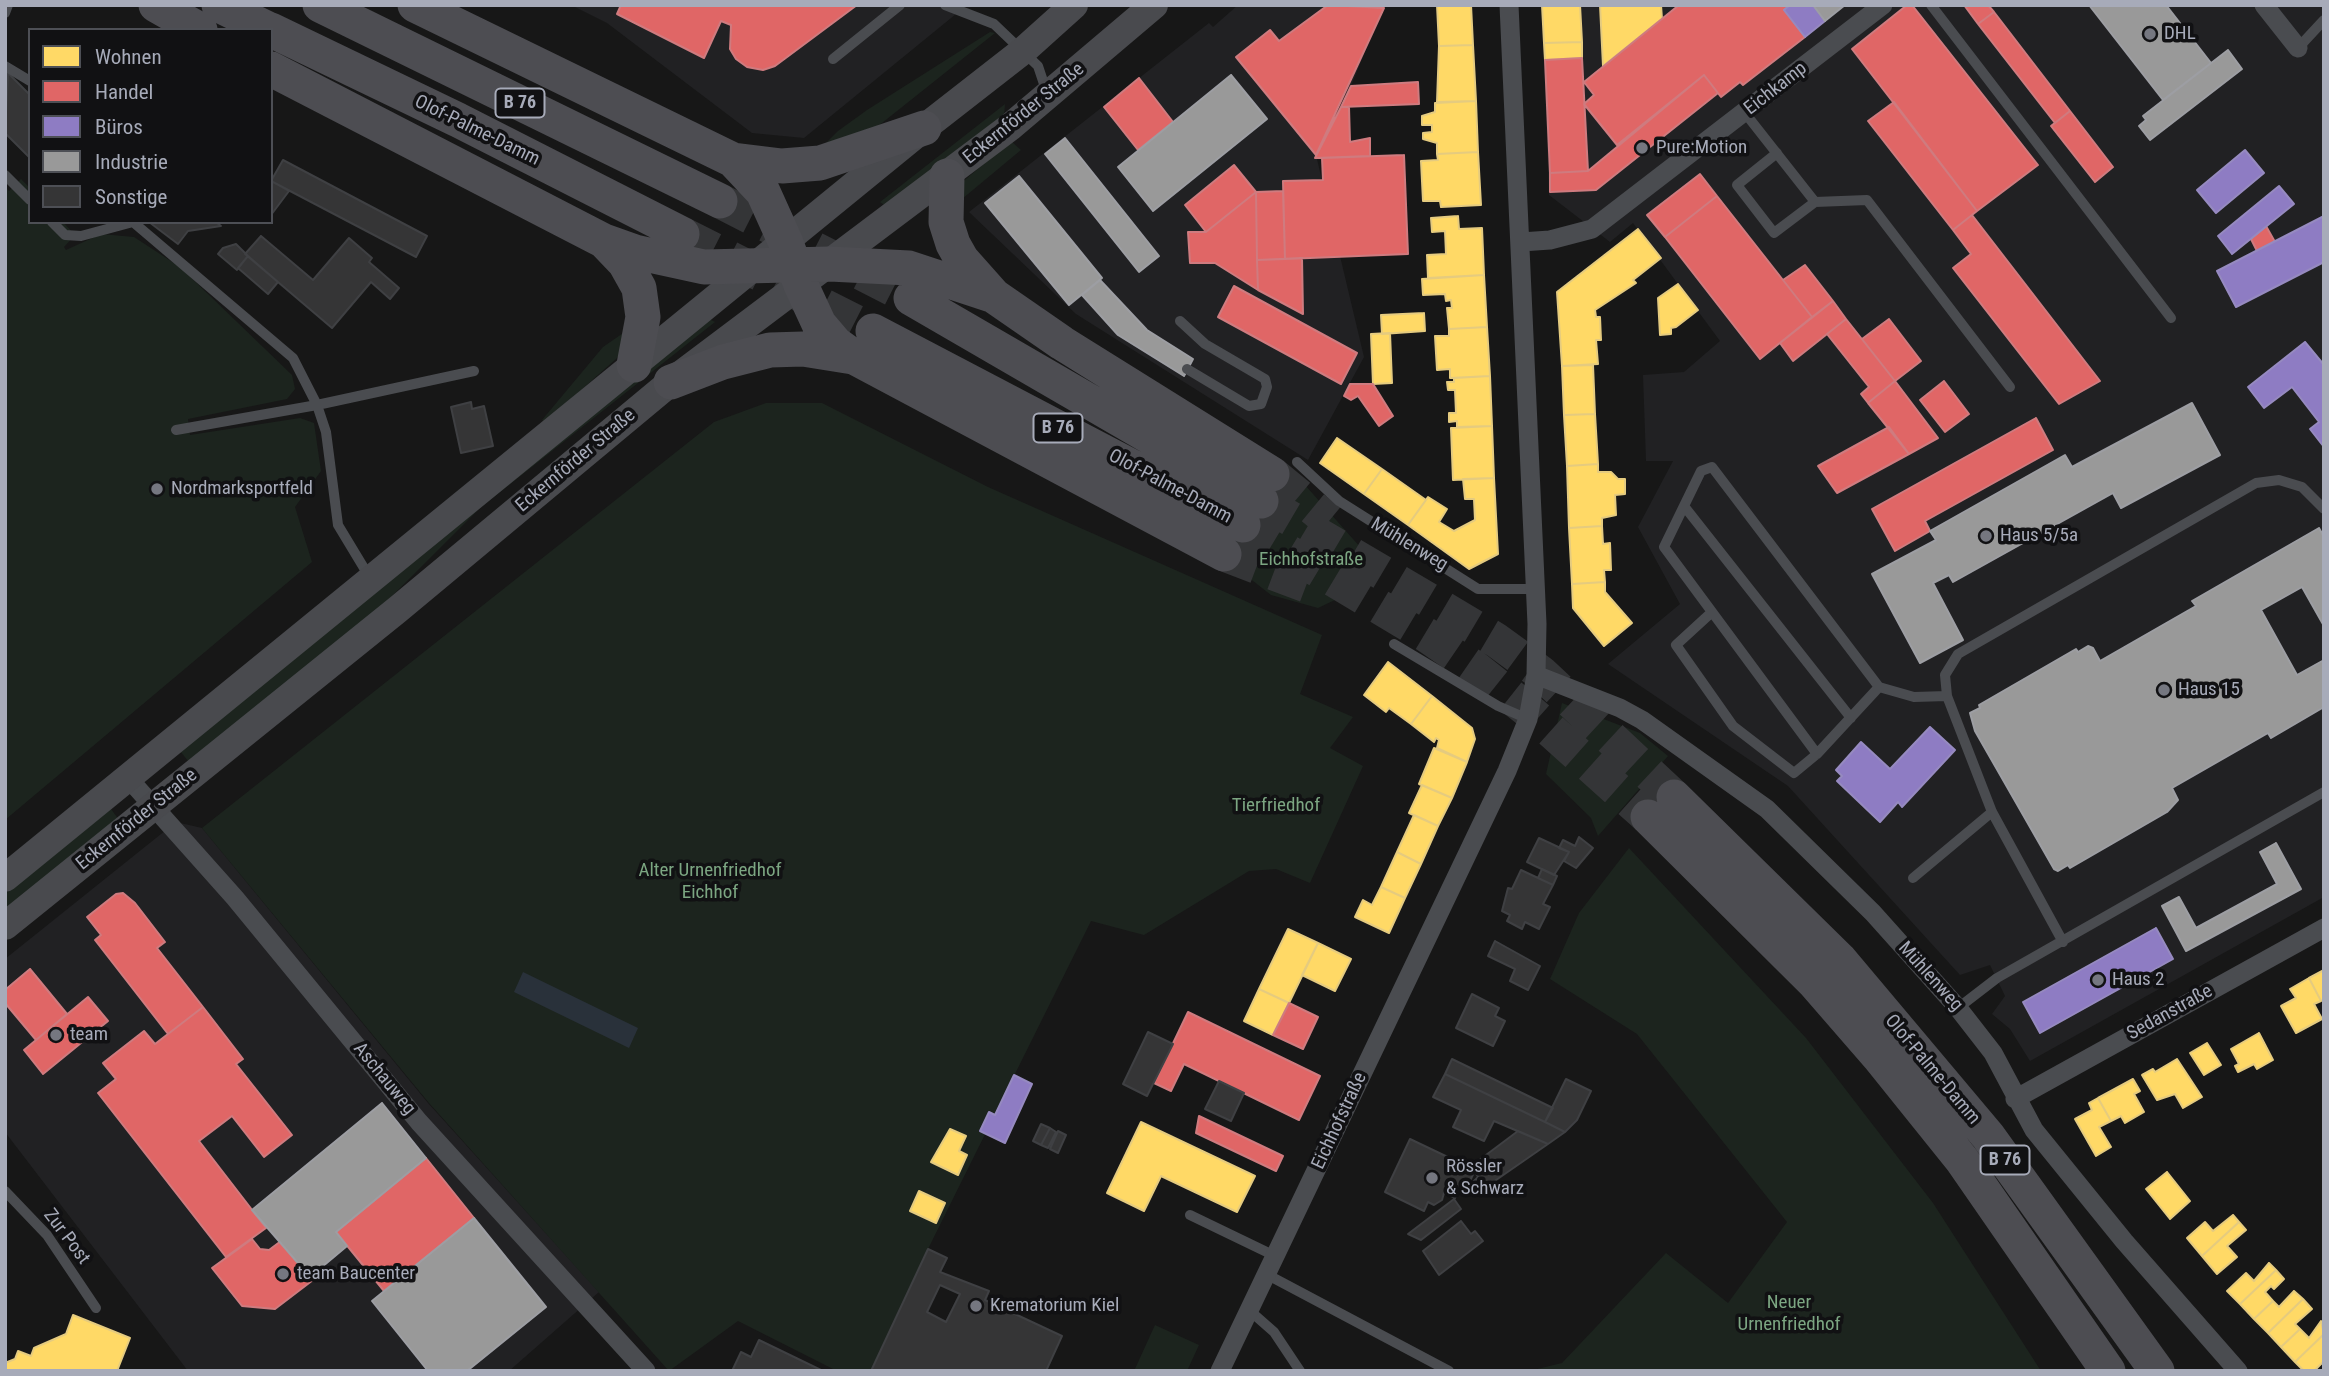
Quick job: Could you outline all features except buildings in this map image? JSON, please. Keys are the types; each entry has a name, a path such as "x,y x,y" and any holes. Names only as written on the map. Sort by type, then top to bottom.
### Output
{"highway":[{"path":"156,5 197,28"},
{"name":"Olof-Palme-Damm","path":"219,5 267,28"},
{"name":"B 76","path":"320,5 720,201"},
{"path":"415,5 733,160 782,166 820,163 924,128"},
{"name":"Olof-Palme-Damm","path":"273,31 458,120 682,234"},
{"path":"273,70 604,241 695,265 830,264 909,268 994,296"},
{"path":"733,160 763,192 826,334 864,344 1224,554"},
{"path":"947,176 946,222 953,244 962,260 994,296 1268,490"},
{"path":"604,241 625,263 639,288 643,317 634,365"},
{"name":"Olof-Palme-Damm","path":"911,298 1268,490"},
{"path":"671,382 723,362 769,350 864,344"},
{"name":"Olof-Palme-Damm","path":"864,344 1268,490"},
{"name":"Olof-Palme-Damm","path":"2108,1371 1962,1160 1880,1058 1661,807 1858,981 1988,1136 2157,1371"}],"main road":[{"name":"Eckernförder Straße","path":"5,926 397,610 671,382 794,264 924,128 1024,50 1074,5"},
{"name":"Eckernförder Straße","path":"830,264 1047,97 1154,5"},
{"name":"Eckernförder Straße","path":"5,878 758,266"}],"street":[{"name":"Eichhofstraße","path":"1220,1371 1503,780 1528,719 1536,675 1536,589 1509,5"},
{"name":"Eichkamp","path":"1521,242 1550,240 1592,229 1882,5"},
{"path":"2264,5 2298,48"},
{"name":"Mühlenweg","path":"1536,675 1642,720 1767,809 1872,913 1958,1008 1993,1053 2034,1130 2116,1231 2238,1371"},
{"name":"Aschauweg","path":"129,779 235,898 419,1122 646,1371"},
{"name":"Sedanstraße","path":"2015,1098 2324,928"}],"lane":[{"path":"5,13 8,5"},
{"path":"833,59 900,5"},
{"path":"945,5 995,24 1024,50 1038,65 1045,82 1047,97"},
{"path":"1931,5 2171,318"},
{"path":"2298,48 2324,20"},
{"path":"5,65 28,80"},
{"path":"1745,113 1815,202"},
{"path":"1777,153 1737,185 1774,233 1815,202 1867,200 2010,387"},
{"path":"5,175 28,198"},
{"path":"54,224 65,235 81,236 126,224"},
{"path":"135,224 293,358 317,405 326,432 338,525 371,580"},
{"path":"1180,321 1205,344 1265,379 1267,387 1261,404 1249,407 1187,369"},
{"path":"176,430 317,405 474,371"},
{"path":"1817,754 1664,547 1701,471 1712,467 1880,687 1914,697 1947,696"},
{"path":"2063,942 1992,813 1947,696 1945,675 1958,654 2256,483 2279,480 2302,487 2324,509"},
{"name":"Mühlenweg","path":"1268,490 1339,501 1478,589 1536,589"},
{"path":"1684,506 1851,718"},
{"path":"1712,612 1676,645 1733,726 1794,773 1817,754 1880,687"},
{"path":"1394,644 1497,706 1528,719"},
{"path":"1958,1008 1997,978 2324,792"},
{"path":"1913,878 1992,813"},
{"name":"Zur Post","path":"5,1191 47,1235 96,1308"},
{"path":"1189,1216 1275,1256"},
{"path":"1266,1274 1449,1371"},
{"path":"1249,1310 1274,1332 1300,1371"}],"shaded area":[{"path":"571,5 967,5 804,138 752,133 607,23"},
{"path":"1238,5 1384,5 1351,86 1316,155 1364,357 1308,460 1076,314 969,212 1209,23 1213,27"},
{"path":"1542,5 2324,5 2324,897 2030,1061 2010,1029 1992,1014 2005,996 1990,965 1960,975 1788,786 1608,664 1680,604 1638,527 1673,461 1646,461 1643,375 1684,372 1720,341 1633,223 1610,242 1549,195"},
{"path":"176,822 202,828 428,1103 599,1292 509,1371 188,1371 5,1132 5,959"},
{"path":"523,972 638,1028 629,1048 514,992"}],"green space":[{"path":"990,32 995,33 882,123 866,133 821,148 838,131 867,110"},
{"path":"1005,104 1004,117 887,207 880,202"},
{"path":"1011,141 1021,150 956,204 960,184"},
{"name":"Nordmarksportfeld","path":"21,179 28,186 28,224 65,224 75,235 64,247 66,250 101,234 134,237 180,267 292,375 295,389 287,399 188,419 190,435 300,418 314,423 321,471 295,507 312,562 5,820 5,187 9,191"},
{"path":"707,318 715,322 480,508 384,604 189,762 180,751"},
{"path":"629,329 624,350 616,359 545,422 542,420 603,347"},
{"name":"Alter Urnenfriedhof Eichhof","path":"766,403 822,403 988,487 1322,635 1300,694 1353,717 1330,748 1363,766 1310,883 1276,869 1249,871 1144,935 1091,921 928,1249 871,1371 837,1371 738,1321 669,1371 429,1103 202,828 714,422"},
{"name":"Eichhofstraße","path":"1305,485 1369,557 1358,589 1318,608 1271,595 1248,577"},
{"path":"1562,703 1640,733 1668,756 1598,836 1591,818 1546,774"},
{"path":"111,809 119,820 5,911 5,894"},
{"name":"Neuer Urnenfriedhof","path":"1629,848 1806,1038 1933,1203 2041,1371 1529,1371 1562,1363 1666,1253 1728,1303 1787,1222 1637,1034 1550,979 1579,913"},
{"path":"1155,1325 1199,1345 1187,1371 1134,1371"}],"tunnel":[{"path":"720,201 911,298"},
{"path":"682,234 873,331"},
{"path":"1272,474 1329,521"},
{"path":"1261,501 1496,640 1541,673 1674,797"},
{"path":"1243,525 1428,636 1476,669 1529,711 1648,817"},
{"path":"1224,554 1319,590"}],"place":[{"name":"DHL","path":"2150,34"},
{"name":"Pure:Motion","path":"1642,148"},
{"name":"Nordmarksportfeld","path":"157,489"},
{"name":"Haus 5/5a","path":"1986,536"},
{"name":"Haus 15","path":"2164,690"},
{"name":"Haus 2","path":"2098,980"},
{"name":"team","path":"56,1035"},
{"name":"Rössler & Schwarz","path":"1432,1178"},
{"name":"team Baucenter","path":"283,1274"},
{"name":"Krematorium Kiel","path":"976,1306"}],"park label":[{"name":"Tierfriedhof","path":"1276,806"}]}
